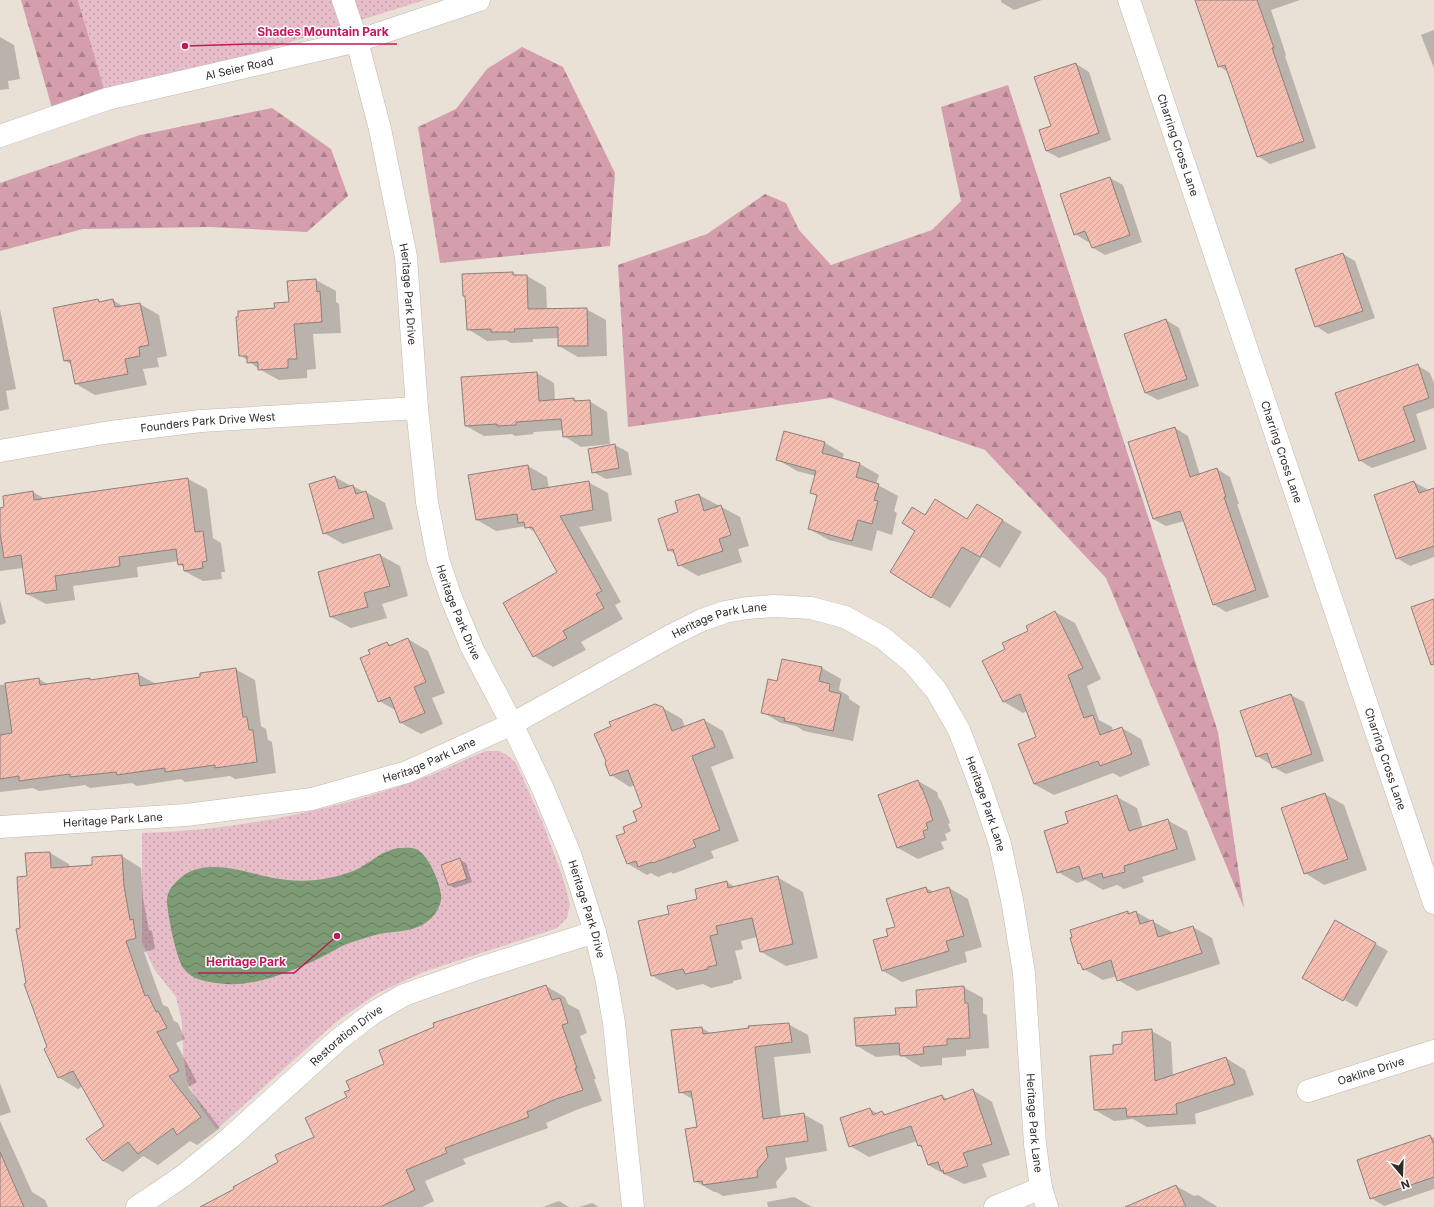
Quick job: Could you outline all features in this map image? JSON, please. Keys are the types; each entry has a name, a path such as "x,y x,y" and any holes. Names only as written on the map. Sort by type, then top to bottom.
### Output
{"street":[{"name":"Heritage Park Drive","path":"343,0 380,129 406,258 417,408 427,502 438,558 450,595 472,648 512,724 543,789 570,854 595,932 606,977 614,1023 633,1207"},
{"name":"Al Seier Road","path":"0,136 107,99 356,41 479,0"},
{"name":"Charring Cross Lane","path":"1129,0 1434,903"},
{"name":"Founders Park Drive West","path":"0,451 110,432 201,421 417,408"},
{"name":"Heritage Park Lane","path":"0,827 186,815 312,799 407,772 512,724 663,640 702,620 725,612 747,608 774,606 811,608 845,617 883,638 912,662 936,690 959,730 1000,844 1012,900 1024,974 1035,1144 1044,1197"},
{"name":"Restoration Drive","path":"137,1207 183,1176 230,1138 338,1040 373,1013 404,995 477,969 595,932"},
{"name":"Oakline Drive","path":"1308,1091 1434,1051"},
{"path":"995,1207 1044,1197"}],"green space":[{"path":"21,0 78,0 105,91 52,108"},
{"path":"522,47 563,67 615,173 610,246 440,263 418,127 456,109 487,69"},
{"path":"1008,85 1218,732 1244,908 1106,578 985,450 831,398 628,427 618,265 707,234 765,194 786,203 799,230 831,265 932,230 961,201 941,107"},
{"path":"272,108 331,149 348,196 307,232 210,227 83,229 0,251 0,183 140,135"}],"shaded area":[{"path":"78,0 425,0 107,99"},
{"path":"486,751 499,751 507,755 516,763 542,821 563,878 570,904 567,918 557,928 426,971 378,993 337,1021 217,1129 201,1108 187,1081 183,1053 182,1022 176,997 154,969 142,942 142,833 216,828 252,823 325,808 431,775"}],"water":[{"path":"398,848 416,849 425,856 433,869 440,889 441,900 437,911 422,925 409,930 379,934 344,945 294,970 253,982 225,984 210,982 190,975 181,964 173,937 167,899 168,893 172,886 187,873 210,867 236,869 280,879 300,881 315,880 350,872 363,866 383,853"}],"building":[{"path":"1195,0 1257,0 1304,141 1257,157 1225,65 1218,67"},
{"path":"1076,63 1099,133 1046,151 1039,130 1051,126 1034,77"},
{"path":"1110,177 1130,235 1092,248 1085,231 1074,235 1060,194"},
{"path":"1343,253 1363,311 1315,327 1295,269"},
{"path":"513,272 513,275 527,275 528,309 587,308 588,346 558,346 558,327 514,329 515,332 491,332 491,329 467,330 462,274"},
{"path":"316,279 317,292 320,291 322,322 294,324 297,359 288,359 288,368 258,370 258,362 247,363 247,356 239,356 236,317 238,317 238,311 275,308 274,303 289,302 287,281"},
{"path":"98,299 99,302 113,299 115,307 140,303 149,345 139,347 140,356 125,359 128,374 75,384 70,360 64,361 53,308"},
{"path":"1166,319 1187,379 1145,393 1124,334"},
{"path":"1418,364 1429,398 1403,407 1415,441 1359,461 1335,393"},
{"path":"537,372 539,401 574,398 574,401 590,400 592,435 563,437 561,419 516,422 516,425 497,426 497,424 465,426 461,377"},
{"path":"1175,427 1190,477 1217,468 1226,497 1224,497 1256,590 1213,605 1180,511 1153,519 1128,442"},
{"path":"784,431 825,442 822,453 860,463 856,477 879,484 874,500 878,501 872,524 858,520 852,541 808,529 817,495 810,493 816,471 776,460"},
{"path":"615,444 619,468 592,473 588,449"},
{"path":"528,465 532,490 589,481 593,510 560,516 602,591 596,594 604,608 563,631 567,638 533,657 503,603 557,572 532,527 525,528 524,522 518,523 517,514 476,520 468,475"},
{"path":"335,476 339,489 353,485 356,494 366,491 374,518 323,534 309,484"},
{"path":"188,478 195,532 203,531 207,561 202,562 203,568 184,571 183,564 178,565 176,549 119,557 120,566 55,576 57,590 26,594 21,555 4,558 0,533 0,508 4,507 3,496 33,491 34,500"},
{"path":"1414,481 1419,493 1434,488 1434,546 1396,559 1374,495"},
{"path":"699,494 704,511 721,505 731,535 719,539 723,551 678,566 673,549 668,551 658,519 678,512 675,501"},
{"path":"935,499 967,519 977,504 1003,520 980,557 962,547 931,598 890,572 915,531 902,523 912,507 925,515"},
{"path":"380,554 390,586 364,593 368,607 330,617 318,572"},
{"path":"1434,599 1434,664 1431,665 1411,607"},
{"path":"1055,611 1083,668 1068,675 1084,718 1093,715 1100,735 1122,727 1132,754 1100,766 1098,761 1034,784 1018,744 1036,737 1020,694 1003,702 982,661 1005,649 1002,643 1028,631 1026,626"},
{"path":"408,638 426,682 414,687 425,713 400,723 390,697 378,702 360,658 370,654 368,650 387,642 389,646"},
{"path":"782,659 822,667 819,681 830,684 829,691 841,694 833,731 784,721 785,718 761,713 768,679 777,681"},
{"path":"236,668 243,717 247,717 249,730 253,730 257,762 215,768 215,765 165,772 165,768 117,775 116,772 70,777 70,774 19,781 19,776 0,779 0,735 12,733 5,683 39,678 40,685 138,673 140,686 200,677 200,673"},
{"path":"1291,694 1312,754 1272,768 1267,753 1256,757 1240,711"},
{"path":"655,704 663,707 672,731 704,719 715,747 692,756 720,830 693,840 696,847 638,867 636,861 627,864 616,836 625,833 623,827 637,821 633,811 642,807 628,770 610,776 605,764 606,761 594,734 611,726 609,722"},
{"path":"918,780 933,820 926,823 928,829 923,831 925,838 897,848 878,795"},
{"path":"1325,793 1348,859 1304,874 1281,808"},
{"path":"1117,795 1129,831 1168,819 1177,849 1124,866 1125,872 1103,878 1102,873 1083,879 1079,866 1057,873 1044,831 1068,823 1065,812"},
{"path":"50,852 51,868 92,865 92,857 122,855 124,886 130,920 133,919 136,938 126,941 145,996 148,995 156,1012 158,1011 167,1028 157,1032 179,1071 169,1076 201,1117 177,1135 173,1128 138,1154 128,1142 103,1161 86,1139 104,1126 73,1071 58,1078 44,1049 47,1047 24,984 26,983 16,929 20,928 17,877 27,876 25,853"},
{"path":"460,858 467,879 448,885 441,865"},
{"path":"778,876 793,944 760,952 752,918 716,926 718,934 710,936 717,965 708,967 708,969 685,974 683,969 651,976 638,921 669,914 667,906 697,899 695,889 727,881 728,888"},
{"path":"926,887 928,893 949,887 964,936 946,941 949,951 882,971 873,940 888,936 886,929 895,927 886,899"},
{"path":"1128,911 1128,914 1136,911 1140,924 1153,920 1158,937 1193,926 1202,953 1117,981 1111,960 1083,970 1080,963 1078,964 1070,938 1072,937 1070,930"},
{"path":"1335,920 1376,943 1343,1001 1302,978"},
{"path":"546,985 552,1000 560,998 568,1023 562,1025 583,1090 556,1099 527,1112 529,1117 445,1148 447,1153 406,1170 415,1190 380,1207 200,1207 234,1189 233,1187 278,1162 275,1155 314,1137 305,1118 347,1097 344,1092 350,1090 346,1081 384,1064 379,1050 434,1027 433,1023"},
{"path":"964,986 965,1003 968,1003 970,1038 947,1039 947,1045 923,1047 924,1054 900,1056 899,1043 856,1046 854,1018 896,1015 895,1008 917,1007 916,990"},
{"path":"789,1023 792,1042 755,1047 763,1119 804,1113 808,1141 766,1147 768,1157 757,1171 758,1177 703,1185 702,1181 694,1182 685,1129 697,1127 691,1091 679,1093 671,1030 702,1027 703,1034 749,1028 748,1026"},
{"path":"1152,1029 1155,1081 1226,1057 1235,1084 1176,1104 1177,1114 1127,1117 1126,1108 1094,1110 1090,1056 1113,1054 1113,1045 1122,1044 1122,1032"},
{"path":"973,1089 992,1144 963,1153 968,1166 944,1174 943,1170 941,1171 938,1162 928,1165 921,1145 918,1146 911,1126 849,1147 840,1118 870,1108 873,1115 882,1111 884,1115 942,1095 944,1100"},
{"path":"1430,1135 1434,1145 1434,1177 1370,1199 1357,1160"},
{"path":"0,1152 24,1207 0,1207"},
{"path":"1176,1185 1186,1207 1125,1207"}],"place":[{"name":"Shades Mountain Park","path":"185,46"},
{"name":"Heritage Park","path":"337,936"}]}
